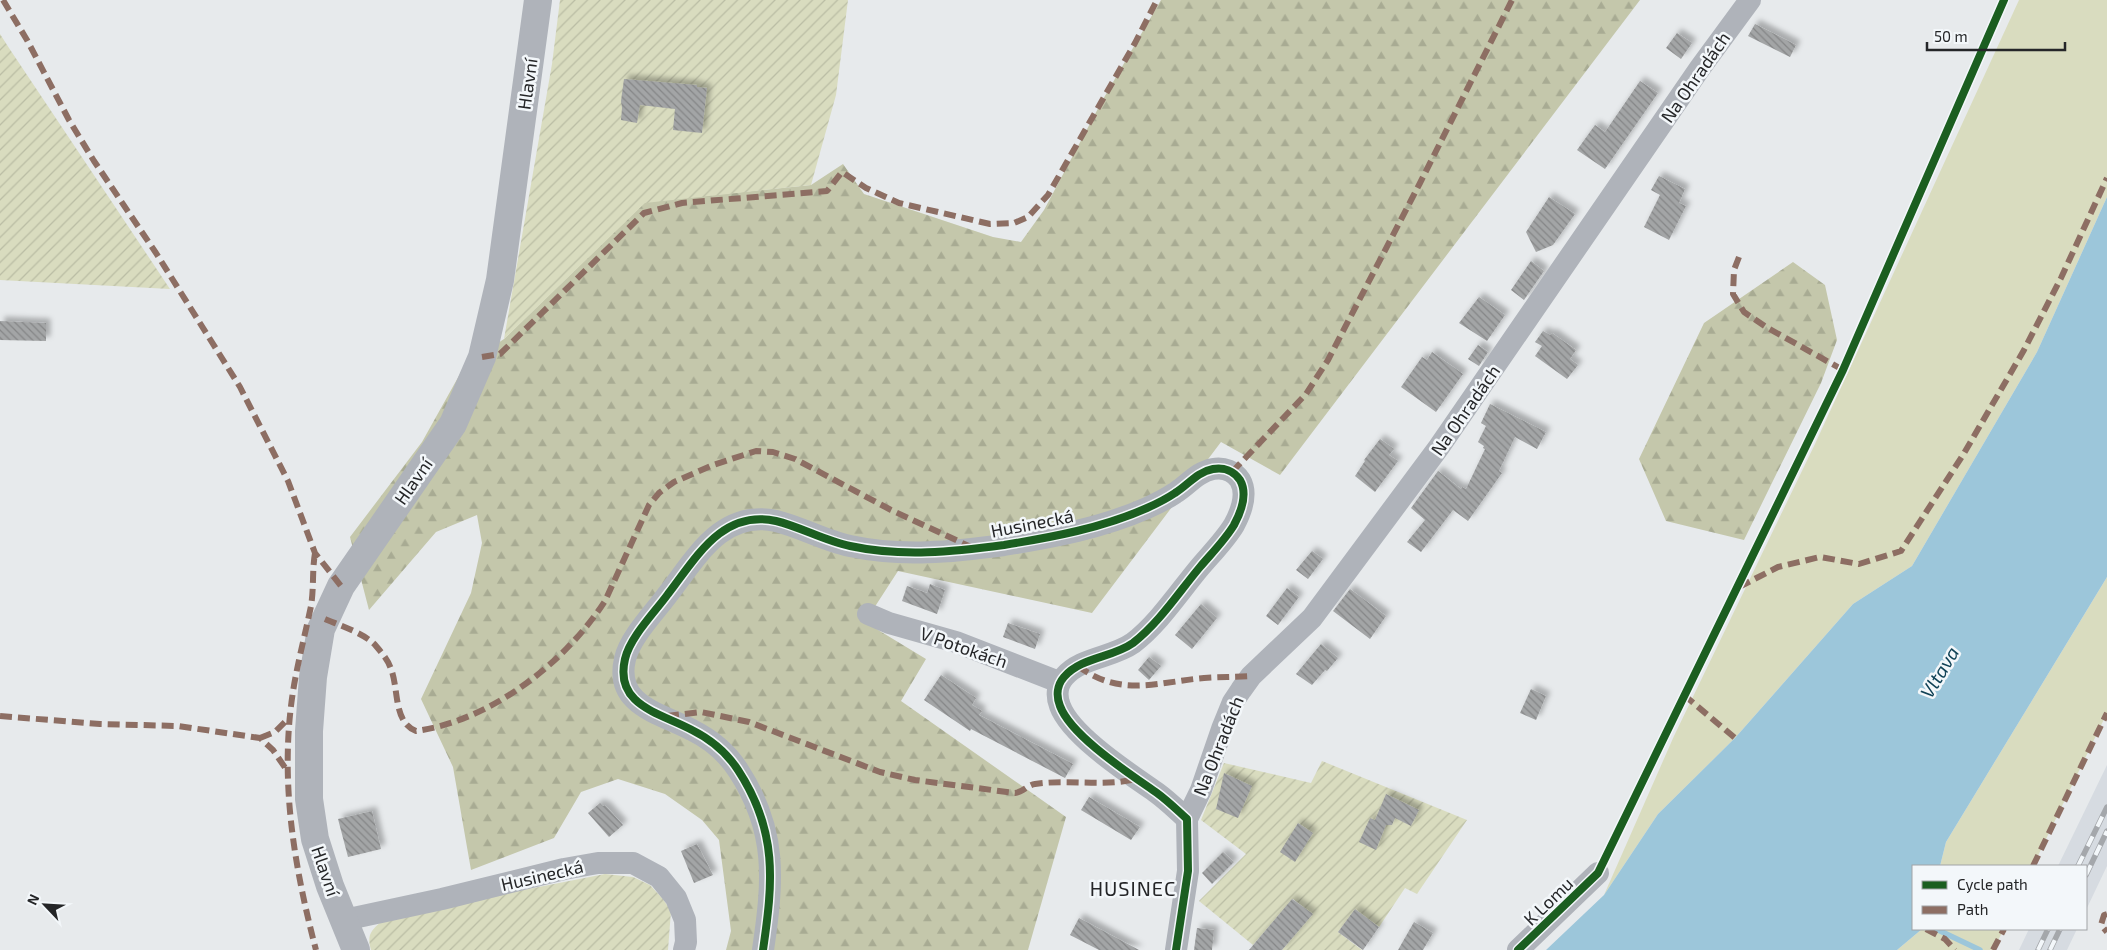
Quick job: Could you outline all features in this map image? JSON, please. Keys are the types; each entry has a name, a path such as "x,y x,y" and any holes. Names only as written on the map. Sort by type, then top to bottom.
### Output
{"street":[{"name":"Hlavní","path":"356,950 330,886 315,839 309,799 309,731 313,676 322,629 341,586 454,424 482,357 500,280 538,0"},
{"name":"Na Ohradách","path":"1186,819 1201,790 1233,702 1241,690 1251,676 1312,618 1439,447 1700,68 1750,0"},
{"name":"Husinecká","path":"764,950 771,892 771,863 768,838 757,806 737,769 716,745 692,730 643,708 633,698 626,685 624,674 625,656 636,637 716,534 744,521 763,519 778,521 845,545 880,552 917,553 976,549 1050,538 1119,520 1152,506 1175,493 1195,476 1210,469 1222,468 1232,472 1239,479 1243,490 1242,507 1233,527 1152,626 1132,644 1114,653 1078,666 1067,673 1059,682"},
{"name":"V Potokách","path":"868,614 889,623 956,642 1059,682"},
{"path":"1059,682 1057,696 1061,709 1069,722 1085,738 1136,779 1161,796 1186,819 1188,871 1176,950"},
{"name":"Husinecká","path":"344,920 442,899 564,869 598,863 633,863 659,877 676,898 684,920 686,942 684,950"},
{"name":"K Lomu","path":"1518,950 1598,873"}],"shaded area":[{"path":"2107,765 2107,866 2087,908 2087,865 2058,865"},
{"path":"2029,930 2077,930 2067,950 2019,950"}],"green space":[{"path":"560,0 848,0 836,95 811,185 645,203 504,339 552,64"},
{"path":"1161,0 1640,0 1280,475 1221,442 1092,613 898,571 865,622 926,659 901,701 1066,817 1028,950 726,950 731,931 719,840 702,820 665,794 618,779 581,792 554,838 471,870 453,767 421,699 471,593 482,543 477,515 436,532 369,610 350,537 422,442 465,365 504,339 645,202 811,185 843,164 864,194 993,237 1021,242 1044,210 1102,101"},
{"path":"2019,0 2107,0 2107,197 2037,352 1912,566 1853,604 1735,738 1658,814 1604,895 1674,736 1815,444"},
{"path":"0,34 9,48 170,289 0,280"},
{"path":"1793,262 1825,285 1837,340 1821,383 1744,540 1666,521 1639,459 1704,323"},
{"path":"2107,577 2107,713 2033,865 1940,865 1946,842"},
{"path":"1322,761 1467,820 1417,894 1405,888 1379,927 1355,910 1338,932 1362,950 1282,950 1312,914 1293,899 1253,945 1199,901 1246,854 1201,820 1224,763 1311,783"},
{"path":"605,874 633,877 650,885 663,899 671,911 668,950 371,950 370,934 381,922 488,897"},
{"path":"1921,930 2003,930 1993,950 1897,950"}],"water":[{"name":"Vltava","path":"2107,197 2107,577 1946,842 1940,865 1912,865 1912,930 1921,930 1897,950 1546,950 1604,895 1658,814 1735,738 1853,604 1912,566 2037,352"}],"building":[{"path":"1755,24 1796,45 1790,57 1748,36"},
{"path":"1677,33 1692,43 1681,59 1666,48"},
{"path":"624,79 697,85 697,87 707,88 702,133 673,130 675,109 640,105 637,123 621,120"},
{"path":"1640,81 1658,93 1605,169 1577,150 1595,125 1605,132"},
{"path":"1659,176 1685,189 1679,203 1686,206 1669,240 1644,227 1660,195 1651,190"},
{"path":"1549,197 1575,214 1553,245 1536,252 1526,232"},
{"path":"1531,261 1544,271 1524,300 1511,290"},
{"path":"1479,297 1505,315 1487,341 1459,323"},
{"path":"0,321 46,323 46,341 0,340"},
{"path":"1543,331 1550,335 1552,333 1576,350 1570,359 1578,365 1567,379 1535,356 1542,346 1535,342"},
{"path":"1478,345 1488,352 1479,366 1468,359"},
{"path":"1432,352 1463,374 1436,412 1401,387 1422,357 1427,360"},
{"path":"1490,404 1546,432 1537,449 1515,437 1499,471 1502,473 1468,521 1453,510 1421,552 1407,542 1425,520 1411,508 1438,471 1461,489 1462,487 1466,489 1485,449 1478,442 1486,426 1481,423"},
{"path":"1380,439 1394,449 1389,455 1398,461 1375,492 1355,476 1364,460"},
{"path":"1312,551 1323,559 1308,579 1296,570"},
{"path":"930,584 945,590 937,614 902,601 907,586 927,593"},
{"path":"1287,588 1299,597 1278,625 1266,616"},
{"path":"1350,589 1386,616 1370,639 1333,611"},
{"path":"1201,604 1217,618 1192,649 1175,635"},
{"path":"1008,623 1040,634 1035,649 1003,637"},
{"path":"1321,644 1338,658 1312,685 1296,674"},
{"path":"1149,657 1161,666 1149,680 1138,670"},
{"path":"941,675 976,698 972,705 982,711 979,715 1073,764 1065,778 971,729 970,731 924,700"},
{"path":"1531,689 1546,696 1536,720 1520,713"},
{"path":"1224,773 1252,786 1238,818 1216,809"},
{"path":"1386,794 1419,810 1411,826 1395,818 1392,825 1386,825 1376,850 1359,842 1370,818 1375,820"},
{"path":"1089,797 1140,827 1131,840 1081,810"},
{"path":"600,803 603,806 605,805 623,825 609,837 588,813"},
{"path":"372,811 381,849 348,857 338,819"},
{"path":"1298,823 1313,833 1295,862 1280,852"},
{"path":"697,844 713,875 694,883 681,851"},
{"path":"1223,852 1234,862 1212,884 1202,873"},
{"path":"1292,899 1313,914 1282,950 1249,950"},
{"path":"1355,909 1379,927 1363,950 1338,932"},
{"path":"1079,918 1139,950 1099,950 1070,935"},
{"path":"1414,922 1433,933 1423,950 1398,950"},
{"path":"1197,928 1214,930 1212,950 1194,950"}],"waterway":[{"path":"1938,930 1980,950"}],"railway":[{"path":"2078,865 2107,807"},
{"path":"2087,873 2107,831"},
{"path":"2038,950 2048,930"},
{"path":"2050,950 2060,930"}],"marked path":[{"path":"3,0 27,40 69,120 94,161 156,253 240,387 288,481 315,553 341,586"},
{"path":"482,357 500,354 644,213 682,203 827,191 842,172 866,188 899,203 990,224 1014,223 1028,217 1048,195 1135,43 1157,0"},
{"path":"1232,472 1306,394 1328,360 1512,0"},
{"path":"1739,587 1778,567 1820,557 1859,564 1901,551 1963,455 2024,350 2061,278 2107,178"},
{"path":"1739,257 1734,270 1733,294 1744,312 1766,327 1843,370"},
{"path":"325,619 366,638 380,651 391,669 400,713 409,727 416,731 444,725 498,702 523,686 547,667 569,646 605,601 649,505 659,493 674,482 713,465 756,451 773,452 795,459 891,510 971,547"},
{"path":"315,553 311,606 297,668 291,706 288,768 289,799 296,860 316,950"},
{"path":"1078,666 1094,676 1109,682 1140,686 1204,678 1251,676"},
{"path":"1684,695 1735,738"},
{"path":"667,716 701,712 749,722 880,772 915,780 1015,793 1035,784 1060,782 1099,783 1136,779"},
{"path":"2033,865 2107,713"},
{"path":"0,716 100,724 178,726 260,738 273,750 288,772"},
{"path":"260,738 275,732 290,717"},
{"path":"2107,914 2104,915 2101,925 2107,932"},
{"path":"1928,930 1945,939 1955,950"},
{"path":"1993,950 2003,930"}],"cycle path":[{"path":"1518,950 1598,873 1843,370 2004,0"},
{"path":"763,950 769,902 769,857 760,814 751,792 734,764 723,752 699,734 643,706 633,698 626,688 623,675 625,659 632,642 700,552 725,529 740,522 757,519 776,521 841,544 869,549 927,552 966,550 1004,545 1041,539 1113,521 1168,497 1202,473 1213,469 1225,469 1238,477 1243,491 1243,503 1239,514 1226,536 1160,617 1142,635 1125,648 1088,661 1071,670 1062,680 1058,691 1060,706 1066,718 1088,742 1161,796 1187,819 1188,871 1176,950"}],"district":[{"name":"HUSINEC","path":"1133,888"}]}
